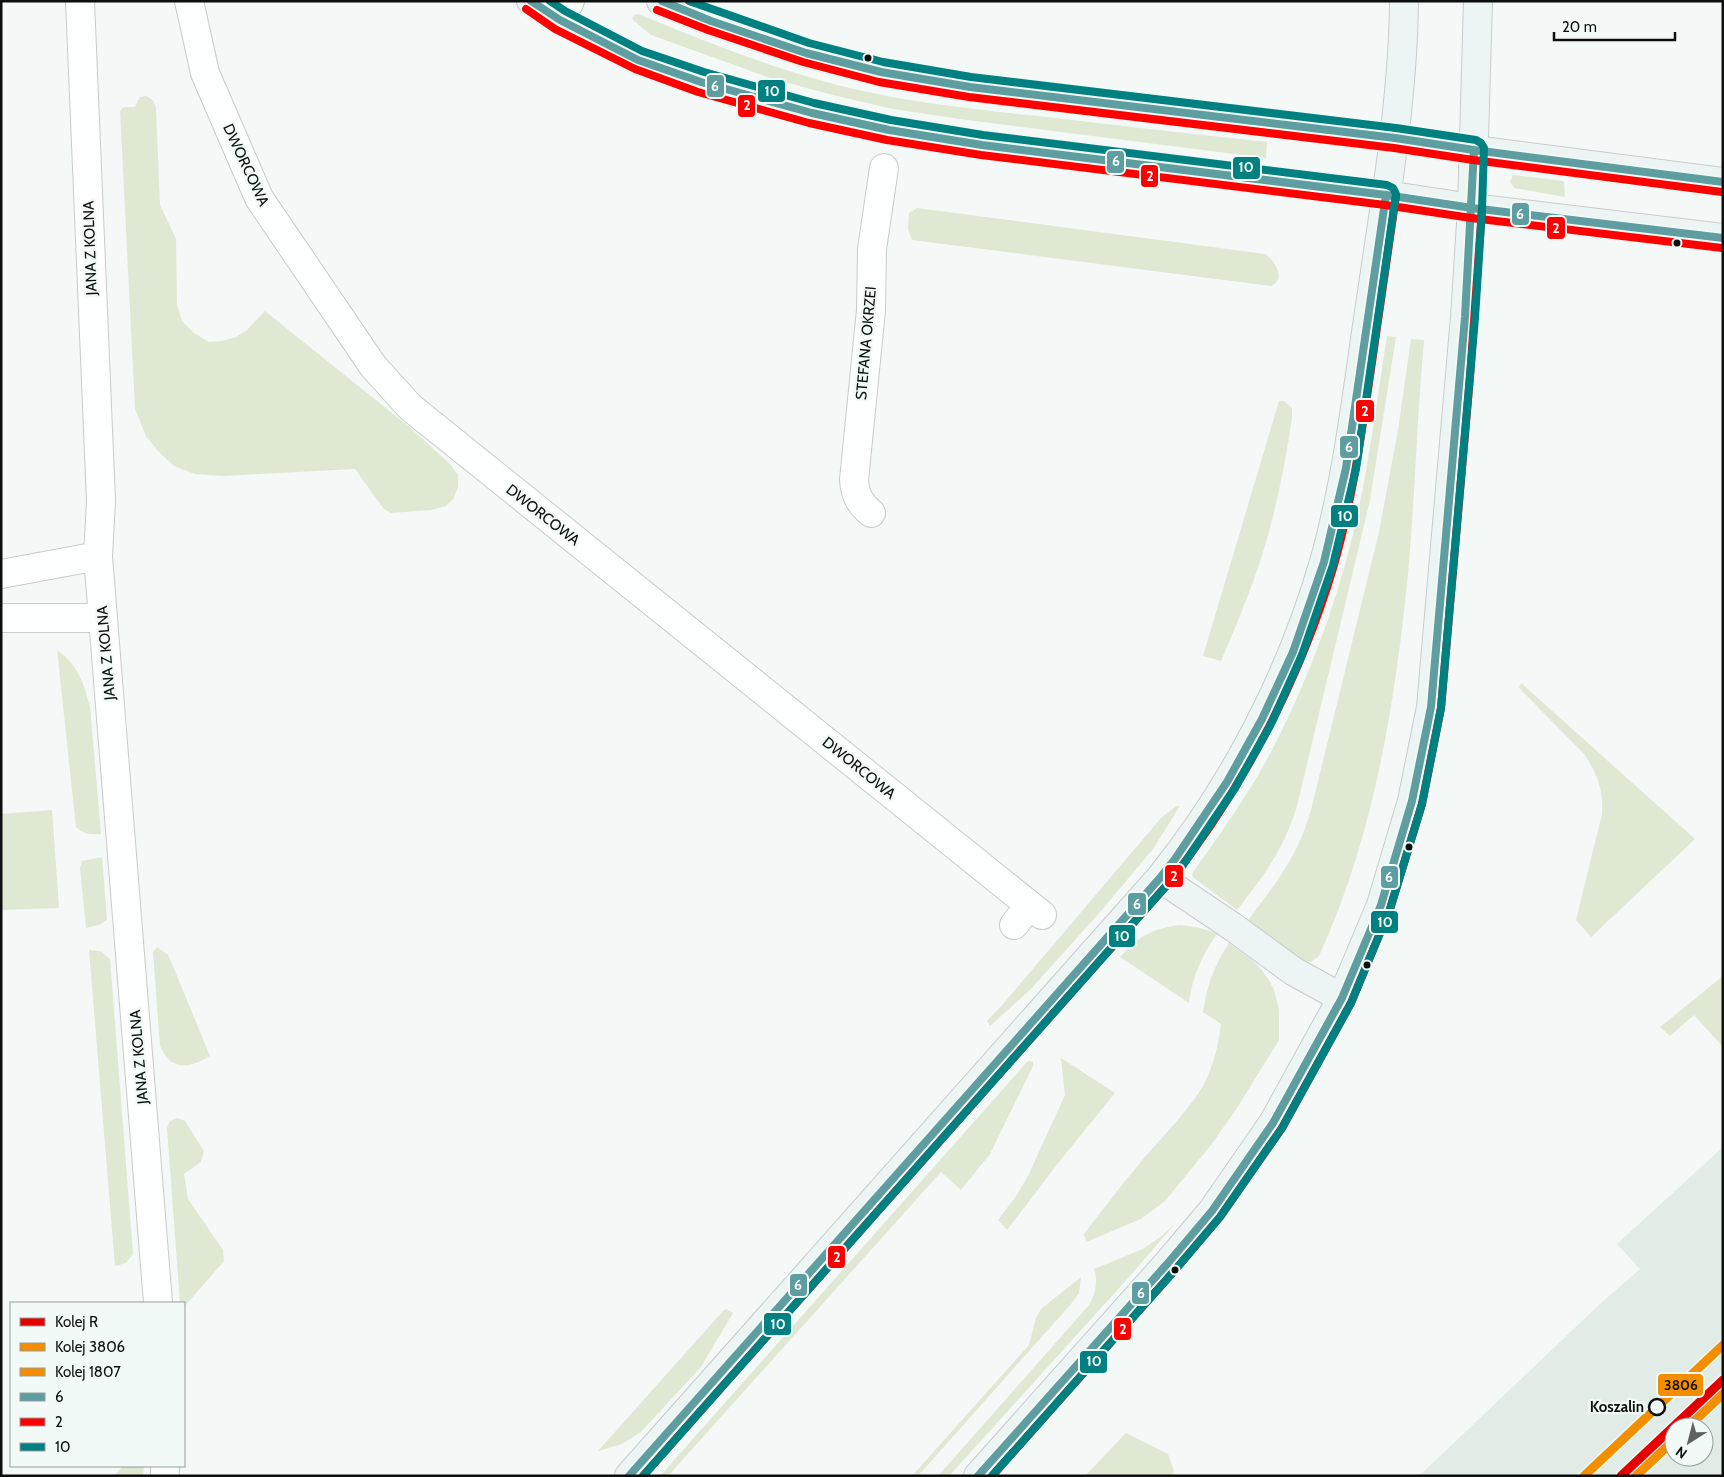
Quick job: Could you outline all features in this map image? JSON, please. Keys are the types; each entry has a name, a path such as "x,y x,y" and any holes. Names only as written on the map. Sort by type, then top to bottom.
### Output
{"street":[{"name":"JANA Z KOLNA","path":"80,1 101,501 98,556 121,817 158,1302"},
{"name":"DWORCOWA","path":"189,1 205,73 259,198 373,366 410,407 1029,915"},
{"path":"531,1 565,11 638,60 701,82 812,113 889,130 982,145 1723,238"},
{"path":"661,1 711,21 806,53 881,72 970,87 1395,138 1723,182"},
{"path":"629,1476 1160,878 1227,782 1262,719 1293,652 1324,562 1346,468 1395,138 1404,1"},
{"path":"978,1476 1162,1270 1212,1211 1273,1123 1342,998 1377,914 1412,801 1431,707 1460,376 1472,208 1478,1"},
{"name":"STEFANA OKRZEI","path":"871,514 861,504 855,491 854,480 870,310 872,249 884,168"},
{"path":"1,574 98,556"},
{"path":"1,618 103,618"},
{"path":"1160,878 1233,927 1293,971 1342,998"}],"shaded area":[{"path":"1723,1147 1723,1476 1419,1476 1601,1303 1640,1269 1617,1244"}],"green space":[{"path":"638,14 761,62 862,91 962,108 1267,142 1266,158 893,109 773,79 651,35 632,18"},
{"path":"146,96 153,100 156,108 160,205 176,239 177,305 182,321 194,333 209,342 222,341 236,337 247,330 265,311 408,426 450,464 458,475 458,487 453,499 446,506 431,510 391,513 384,509 355,469 223,476 195,474 174,466 146,436 135,409 120,111 123,107 135,107 140,97"},
{"path":"1513,175 1564,181 1565,197 1514,188 1510,182"},
{"path":"917,208 1265,254 1273,261 1279,275 1278,279 1271,286 912,240 908,229 909,213"},
{"path":"1387,336 1396,337 1370,500 1297,806 1292,822 1279,849 1237,910 1192,875 1267,760 1296,700 1322,636 1343,573 1357,517"},
{"path":"1411,339 1424,340 1408,574 1389,720 1368,817 1354,864 1319,956 1311,962 1300,960 1248,920 1286,868 1300,841 1311,810 1379,532 1398,430"},
{"path":"1279,401 1284,401 1292,408 1292,418 1278,494 1257,570 1221,661 1203,656"},
{"path":"57,650 75,668 90,707 101,834 87,834 76,827"},
{"path":"1521,683 1695,839 1591,937 1576,920 1602,814 1602,798 1599,783 1585,755 1519,688"},
{"path":"1176,806 1180,806 1153,849 1101,911 1030,990 990,1026 987,1021 1161,818"},
{"path":"52,810 59,908 1,910 1,814"},
{"path":"102,857 107,920 99,925 86,928 80,868 82,861"},
{"path":"1179,925 1208,930 1217,934 1198,967 1189,1003 1120,957 1133,944 1153,931"},
{"path":"1229,943 1251,959 1270,982 1279,1010 1279,1040 1237,1108 1211,1145 1165,1201 1141,1219 1086,1242 1084,1234 1139,1164 1193,1101 1206,1080 1216,1052 1221,1024 1203,1012 1212,976 1219,959"},
{"path":"157,947 168,955 170,959 210,1056 195,1063 188,1065 175,1064 164,1054 160,1046 153,952"},
{"path":"89,950 100,951 110,959 133,1254 126,1263 115,1266"},
{"path":"1723,976 1723,1047 1694,1015 1670,1036 1660,1027"},
{"path":"1061,1058 1115,1093 1007,1230 998,1220 1028,1176 1065,1095"},
{"path":"1028,1061 1033,1062 1033,1066 990,1154 961,1190 941,1172 668,1476 660,1476"},
{"path":"177,1118 185,1121 204,1151 201,1162 184,1174 188,1199 223,1250 224,1261 185,1306 185,1302 180,1302 167,1128 170,1121"},
{"path":"1174,1225 949,1476 938,1476 1089,1305 1096,1287 1094,1269 1143,1249"},
{"path":"1081,1277 1079,1293 1071,1304 918,1476 912,1476 1029,1345 1036,1318 1041,1309"},
{"path":"726,1309 733,1313 701,1367 641,1432 622,1444 598,1451 723,1311"},
{"path":"1126,1433 1168,1454 1174,1471 1172,1476 1085,1476"},
{"path":"122,1467 144,1467 143,1476 114,1476"}],"rail line":[{"name":"3806","path":"1584,1476 1723,1345"},
{"name":"R","path":"1621,1476 1723,1380"},
{"name":"1807","path":"1699,1417 1723,1394"},
{"name":"1807","path":"1636,1476 1664,1449"}],"transit line":[{"name":"6","path":"531,1 560,20 638,60 701,82 812,113 889,130 982,145 1723,238"},
{"name":"10","path":"550,1 565,11 642,51 704,72 814,103 891,120 983,135 1387,185 1393,188 1396,194 1356,469 1333,565 1302,655 1271,724 1235,788 1183,865 1167,885 643,1476"},
{"name":"6","path":"662,1 711,21 806,53 881,72 970,87 1395,138 1723,182"},
{"name":"10","path":"689,1 809,43 883,62 971,77 1396,128 1476,140 1484,148 1475,318 1441,708 1422,804 1390,909 1351,1003 1282,1128 1220,1217 992,1476"},
{"name":"2","path":"526,9 555,29 635,69 698,92 809,123 887,140 981,155 1722,248"},
{"name":"2","path":"657,10 708,30 803,62 879,82 969,97 1394,148 1722,192"},
{"name":"6","path":"978,1476 1212,1211 1273,1123 1342,998 1381,905 1412,801 1431,707 1465,317 1474,150"},
{"name":"6","path":"629,1476 1160,878 1227,782 1262,719 1293,652 1324,562 1346,468 1386,195"},
{"name":"2","path":"643,1476 1167,885 1220,812 1244,773 1266,733 1304,650 1320,608 1340,543 1358,452 1396,196"},
{"name":"2","path":"992,1476 1220,1217 1282,1128 1351,1003 1390,909 1422,804 1441,708 1470,377 1482,209"}],"place":[{"name":"Koszalin","path":"1657,1407"}]}
